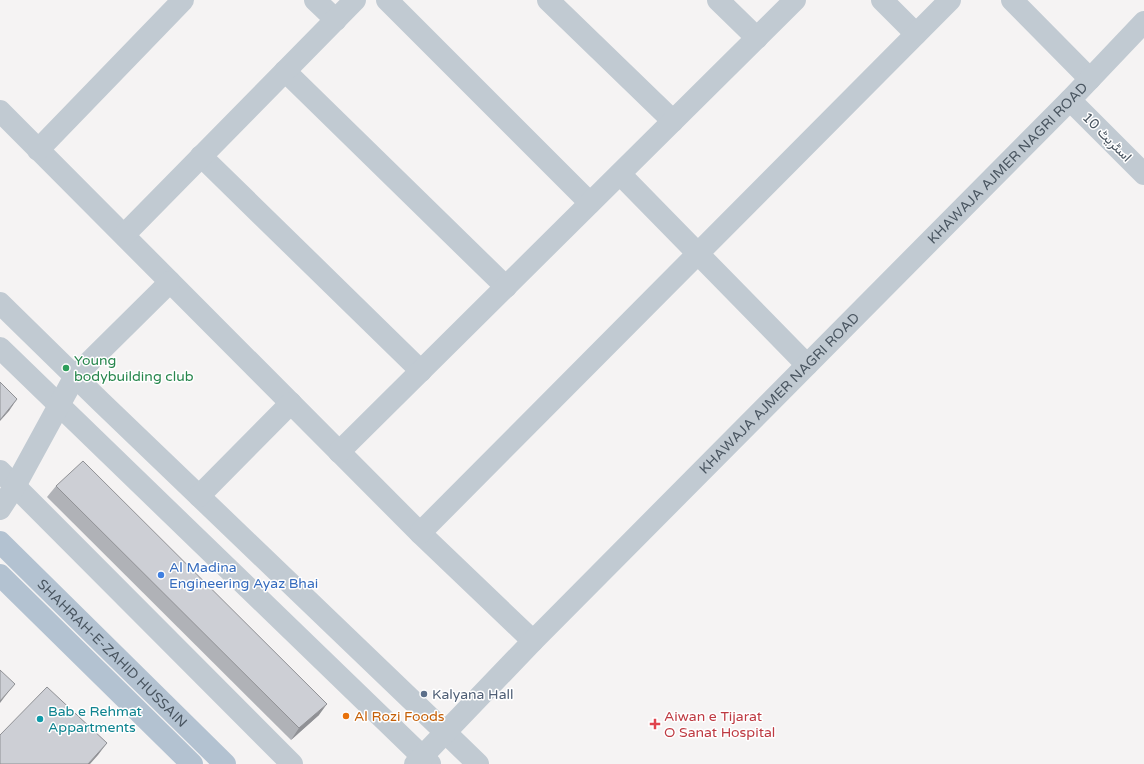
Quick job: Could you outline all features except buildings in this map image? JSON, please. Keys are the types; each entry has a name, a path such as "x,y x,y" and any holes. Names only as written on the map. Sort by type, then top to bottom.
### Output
{"main road":[{"name":"SHAHRAH-E-ZAHID HUSSAIN","path":"0,542 225,764"},
{"name":"SHAHRAH-E-ZAHID HUSSAIN","path":"0,575 192,764"}],"street":[{"path":"38,150 183,0"},
{"path":"315,0 336,20"},
{"path":"124,235 355,0"},
{"path":"387,0 590,204"},
{"path":"548,0 673,122"},
{"path":"718,0 757,38"},
{"path":"339,452 795,0"},
{"path":"882,0 916,34"},
{"path":"420,533 950,0"},
{"path":"1012,0 1090,79"},
{"name":"KHAWAJA AJMER NAGRI ROAD","path":"423,762 445,732 533,641 1070,100 1144,22"},
{"path":"285,71 506,287"},
{"name":"اسٹریٹ 10","path":"1070,100 1144,174"},
{"path":"0,111 420,533 533,641"},
{"path":"201,156 421,371"},
{"path":"620,174 807,365"},
{"path":"0,509 7,479 59,405 75,376 170,282"},
{"path":"0,303 478,764"},
{"path":"0,348 423,762"},
{"path":"199,496 291,403"},
{"path":"7,479 292,764"}],"place":[{"name":"Young bodybuilding club","path":"66,368"},
{"name":"Al Madina Engineering Ayaz Bhai","path":"161,575"},
{"name":"Kalyana Hall","path":"424,694"},
{"name":"Al Rozi Foods","path":"346,716"},
{"name":"Bab e Rehmat Appartments","path":"40,719"},
{"name":"Aiwan e Tijarat O Sanat Hospital","path":"655,724"}]}
